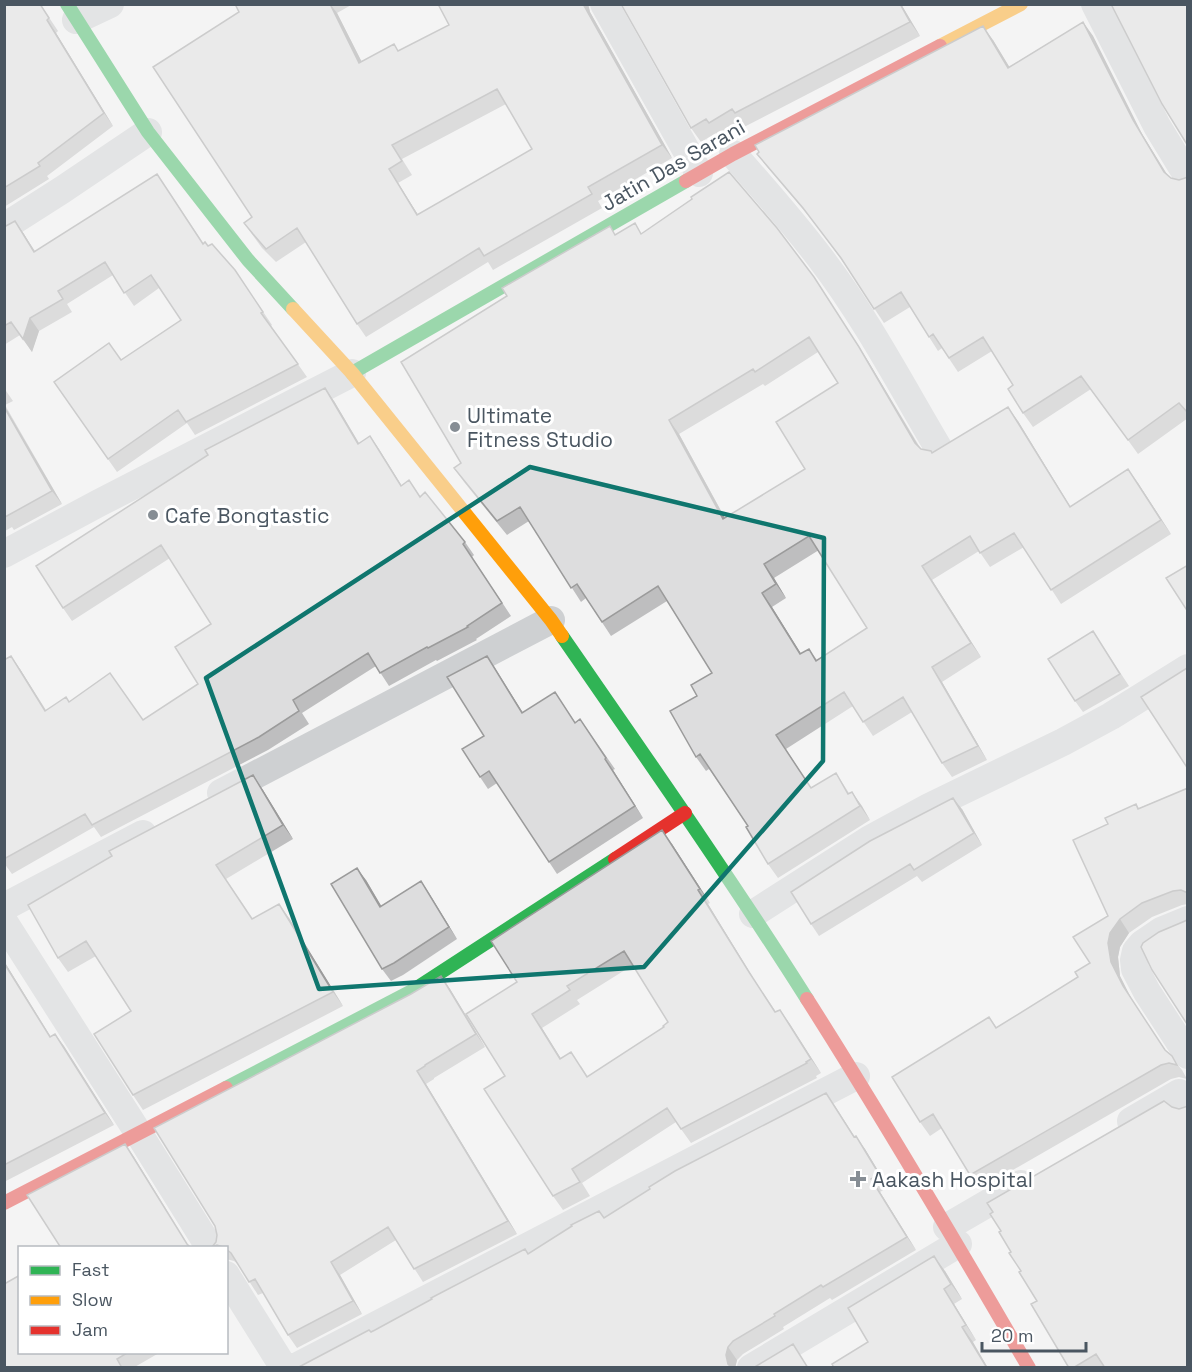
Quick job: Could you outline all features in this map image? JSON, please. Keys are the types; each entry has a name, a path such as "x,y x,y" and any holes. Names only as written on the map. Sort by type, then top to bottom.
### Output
{"street":[{"path":"110,4 72,12 148,132 248,260 352,373 551,620 753,914 856,1076 953,1236 1029,1368"},
{"path":"604,4 699,173"},
{"name":"Jatin Das Sarani","path":"352,373 733,154 1021,4"},
{"path":"1095,4 1157,126 1188,177"},
{"path":"4,226 72,184 148,132"},
{"path":"733,154 822,260 863,321 939,449"},
{"path":"4,554 119,492 352,373"},
{"path":"204,802 551,620"},
{"path":"753,914 870,839 928,807 1063,742 1188,668"},
{"path":"4,1203 412,991 685,813"},
{"path":"4,907 162,824"},
{"path":"1188,920 1161,931 1142,944 1136,951 1134,960 1135,969 1147,992 1188,1055"},
{"path":"4,922 209,1246"},
{"path":"294,1368 856,1076"},
{"path":"1108,1134 1185,1096"},
{"path":"751,1368 953,1236 1038,1174"},
{"path":"228,1278 284,1368"}],"highlighted area":[{"path":"530,467 824,538 823,761 644,967 319,989 206,678"}],"building":[{"path":"4,4 40,4 49,18 47,20 104,113 38,163 40,166 4,188"},
{"path":"235,4 330,4 359,63 394,44 398,51 449,25 438,4 583,4 662,145 588,187 592,194 484,256 479,248 357,324 297,228 266,249 244,223 252,217 153,67 239,12","holes":["497,89 532,149 417,215 389,169 402,161 392,145"]},
{"path":"621,4 900,4 910,22 735,113 732,109 709,123 706,119 691,128"},
{"path":"1111,4 1188,4 1188,146 1162,104"},
{"path":"1083,22 1133,120 1164,172 1171,178 1179,180 1188,177 1188,413 1179,403 1128,440 1081,376 1023,413 1008,389 1013,385 983,337 949,358 933,334 929,337 901,292 874,309 841,258 803,208 757,154 759,152 755,145 983,26 1008,68"},
{"path":"729,172 777,228 814,277 859,347 915,443 921,449 932,453 1008,407 1070,507 1128,469 1161,520 1051,590 1014,533 980,553 970,536 922,566 971,643 932,667 978,746 942,763 903,697 863,722 844,692 776,735 811,788 836,773 848,794 852,792 860,806 768,864 746,827 748,826 700,754 696,757 670,711 697,696 691,685 712,673 658,586 602,622 577,584 571,588 520,507 497,521 454,468 461,463 401,362 507,296 502,288 610,226 615,235 635,223 641,234 692,199 691,197","holes":["809,337 838,383 776,422 805,469 723,519 669,420 753,369 755,372","809,536 867,628 816,661 809,649 800,654 762,593 776,584 764,564"]},
{"path":"157,174 203,244 205,242 208,246 212,244 235,270 263,312 261,313 298,364 186,422 178,410 108,459 54,382 109,343 121,360 181,320 151,275 124,293 105,262 58,291 63,299 30,318 23,339 11,322 4,326 4,227 15,221 34,252"},
{"path":"325,388 358,444 370,436 401,486 409,480 420,497 425,492 465,542 463,544 502,603 468,627 380,673 368,653 293,700 299,711 259,737 92,825 85,814 4,859 4,660 11,656 45,711 66,697 69,702 110,673 143,720 198,684 175,647 211,624 161,545 63,608 36,566 208,455 205,450"},
{"path":"4,407 52,491 5,517 4,516"},
{"path":"1188,565 1188,612 1166,578"},
{"path":"1093,631 1120,674 1075,701 1048,659"},
{"path":"487,656 522,713 555,692 575,723 580,719 635,806 549,862 489,771 480,777 462,749 484,736 447,677"},
{"path":"1188,668 1188,769 1141,697"},
{"path":"253,775 283,825 216,865 252,919 279,904 333,992 133,1095 94,1034 131,1011 86,941 58,958 28,905 112,856 109,851"},
{"path":"1188,788 1188,893 1181,890 1173,891 1142,903 1120,919 1110,933 1108,943 1111,962 1123,986 1177,1065 1169,1063 1161,1065 970,1175 933,1114 920,1122 892,1077 989,1017 996,1028 1078,977 1075,972 1090,963 1073,937 1108,916 1073,840 1108,824 1105,818 1136,804 1138,809"},
{"path":"953,798 974,833 914,870 910,864 811,924 791,892 870,841"},
{"path":"662,830 775,1012 780,1010 811,1059 681,1129 667,1108 572,1169 580,1182 553,1196 484,1089 505,1076 466,1014 517,982 491,941","holes":["624,951 668,1022 664,1027 587,1077 571,1052 560,1059 532,1014 570,990 567,986"]},
{"path":"357,868 380,907 421,881 449,927 382,969 331,884"},
{"path":"1188,919 1187,1024 1152,970 1141,947 1159,932"},
{"path":"4,963 50,1037 55,1034 105,1113 4,1165"},
{"path":"441,976 476,1034 417,1071 508,1221 414,1269 388,1227 331,1262 353,1301 288,1335 255,1279 249,1282 228,1251 228,1246 213,1246 217,1235 215,1226 154,1128 411,994"},
{"path":"826,1093 879,1174 871,1179 907,1237 823,1287 821,1285 733,1341 726,1355 728,1364 732,1368 297,1368 369,1330 371,1332 375,1330 525,1249 528,1254 571,1225 599,1211 604,1218 675,1171"},
{"path":"1164,1101 1179,1109 1188,1106 1188,1368 1105,1368 1096,1354 1073,1368 1069,1368 1031,1304 1037,1301 1009,1253 1011,1252 990,1214 993,1212 987,1203"},
{"path":"125,1144 189,1246 60,1246 27,1195"},
{"path":"934,1256 951,1284 944,1289 966,1325 962,1327 987,1368 834,1368 832,1364 868,1342 848,1308"},
{"path":"18,1276 18,1354 125,1354 117,1359 122,1368 4,1368 4,1281 6,1283"},
{"path":"793,1344 808,1368 753,1368"}],"traffic: fast":[{"path":"67,4 148,132 248,260 293,309"},
{"path":"352,373 686,181"},
{"path":"562,636 717,862 807,999"},
{"path":"226,1088 412,991 615,859"}],"traffic: slow":[{"path":"940,46 1021,4"},
{"path":"293,309 352,373 562,636"}],"traffic: jam":[{"path":"686,181 940,46"},
{"path":"615,859 685,813"},
{"path":"807,999 920,1182 1029,1368"},
{"path":"4,1203 226,1088"}],"place":[{"name":"Ultimate Fitness Studio","path":"455,427"},
{"name":"Cafe Bongtastic","path":"153,515"},
{"name":"Aakash Hospital","path":"858,1179"}]}
